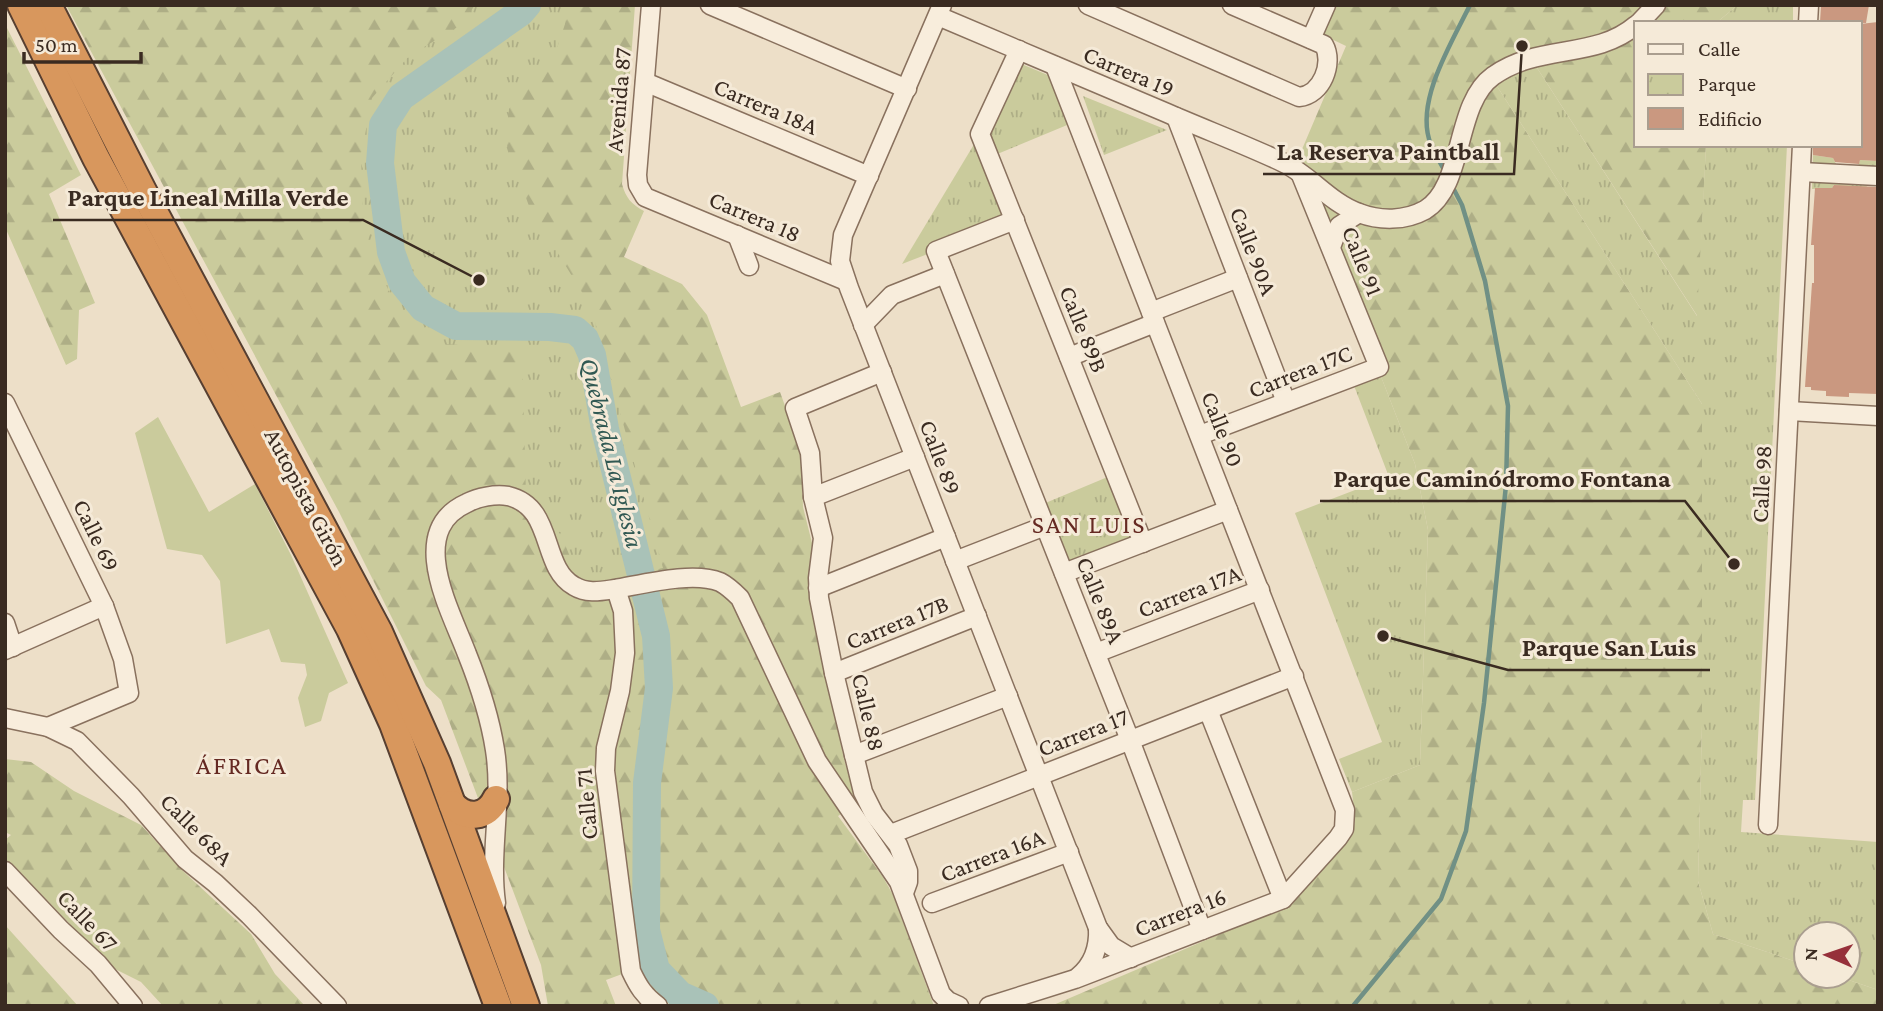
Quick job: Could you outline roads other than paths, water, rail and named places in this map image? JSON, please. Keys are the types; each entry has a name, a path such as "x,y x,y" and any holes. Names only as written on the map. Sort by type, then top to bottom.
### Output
{"highway":[{"name":"Autopista Girón","path":"21,5 96,158 350,629 388,713 498,1006"},
{"name":"Autopista Girón","path":"48,5 143,191 379,632 423,728 526,1006"},
{"path":"452,804 462,813 475,815 488,810 496,799"}],"street":[{"name":"Avenida 87","path":"645,197 638,185 637,175 650,5"},
{"path":"710,5 907,89"},
{"path":"1088,5 1299,97 1314,93 1328,63 1324,45 1238,6"},
{"path":"1311,39 1326,5"},
{"path":"1641,21 1656,5"},
{"name":"Calle 89","path":"940,11 841,245 840,261 1098,928 1111,946 1131,958"},
{"name":"Carrera 19","path":"940,11 1055,66 1283,163 1342,206 1359,213"},
{"path":"1331,247 1339,226 1359,213 1381,218 1404,218 1423,211 1436,202 1452,167 1471,107 1479,90 1491,77 1530,57 1603,44 1634,26"},
{"name":"Calle 89B","path":"1019,50 980,134 1143,542"},
{"name":"Calle 90","path":"1055,66 1345,810"},
{"name":"Carrera 18A","path":"645,82 869,176"},
{"name":"Calle 90A","path":"1176,117 1286,402"},
{"name":"Calle 98","path":"1768,825 1802,147"},
{"path":"1801,172 1878,177"},
{"name":"Calle 91","path":"1301,174 1379,367"},
{"name":"Carrera 18","path":"645,197 846,281"},
{"name":"Calle 89A","path":"1015,220 936,251 1096,653 1202,930"},
{"path":"737,235 749,266"},
{"path":"863,325 892,295 945,274"},
{"path":"1069,357 1238,278"},
{"name":"Carrera 17C","path":"1199,435 1379,367"},
{"name":"Calle 88","path":"882,372 795,408 810,453 813,497 823,538 818,588 834,673 854,755 868,803 891,834 908,871 904,893 934,982 941,994 958,1005"},
{"name":"Calle 69","path":"5,403 104,606 123,659 130,693 48,727"},
{"path":"1789,411 1878,416"},
{"path":"813,497 915,457"},
{"path":"500,937 493,873 496,753 491,728 435,562 439,533 449,516 459,506 474,499 506,496 519,500 535,514 558,569 572,586 590,591 707,579 730,588 740,598 817,761 884,856 904,893"},
{"path":"1064,573 1228,510"},
{"path":"956,561 1045,526"},
{"path":"818,588 946,537"},
{"name":"Calle 71","path":"623,587 625,653 616,710 606,748 607,792 631,971 643,993 658,1006"},
{"name":"Carrera 17A","path":"1096,653 1260,590"},
{"path":"5,624 9,648 104,606"},
{"name":"Carrera 17B","path":"834,673 977,616"},
{"name":"Carrera 17","path":"891,834 1294,676"},
{"path":"854,755 1008,696"},
{"path":"1208,710 1283,899"},
{"name":"Calle 68A","path":"5,718 48,727 77,741 97,759 185,859 249,915 337,1006"},
{"path":"458,899 472,862 489,829 496,799"},
{"name":"Carrera 16","path":"989,1006 1075,979 1283,899 1338,838 1344,829 1345,810"},
{"name":"Carrera 16A","path":"932,904 1069,852"},
{"name":"Calle 67","path":"5,871 61,930 98,964 133,1006"},
{"path":"1075,979 1090,965 1094,957 1099,938 1098,928"}],"waterway":[{"name":"Quebrada La Iglesia","path":"527,5 521,12 401,97 383,125 380,163 391,252 402,282 423,308 456,326 550,327 575,330 585,339 592,355 605,429 656,636 659,688 647,783 646,930 656,970 680,995 705,1006"},
{"path":"1446,173 1429,139 1428,106 1438,70 1470,5"},
{"path":"1353,1006 1441,899 1466,831 1484,703 1506,485 1508,406 1485,281 1462,205 1451,184"}],"place":[{"name":"La Reserva Paintball","path":"1522,46"},
{"name":"Parque Lineal Milla Verde","path":"479,280"},
{"name":"Parque Caminódromo Fontana","path":"1734,564"},
{"name":"Parque San Luis","path":"1383,636"}],"district":[{"name":"SAN LUIS","path":"1089,524"},
{"name":"ÁFRICA","path":"242,765"}]}
